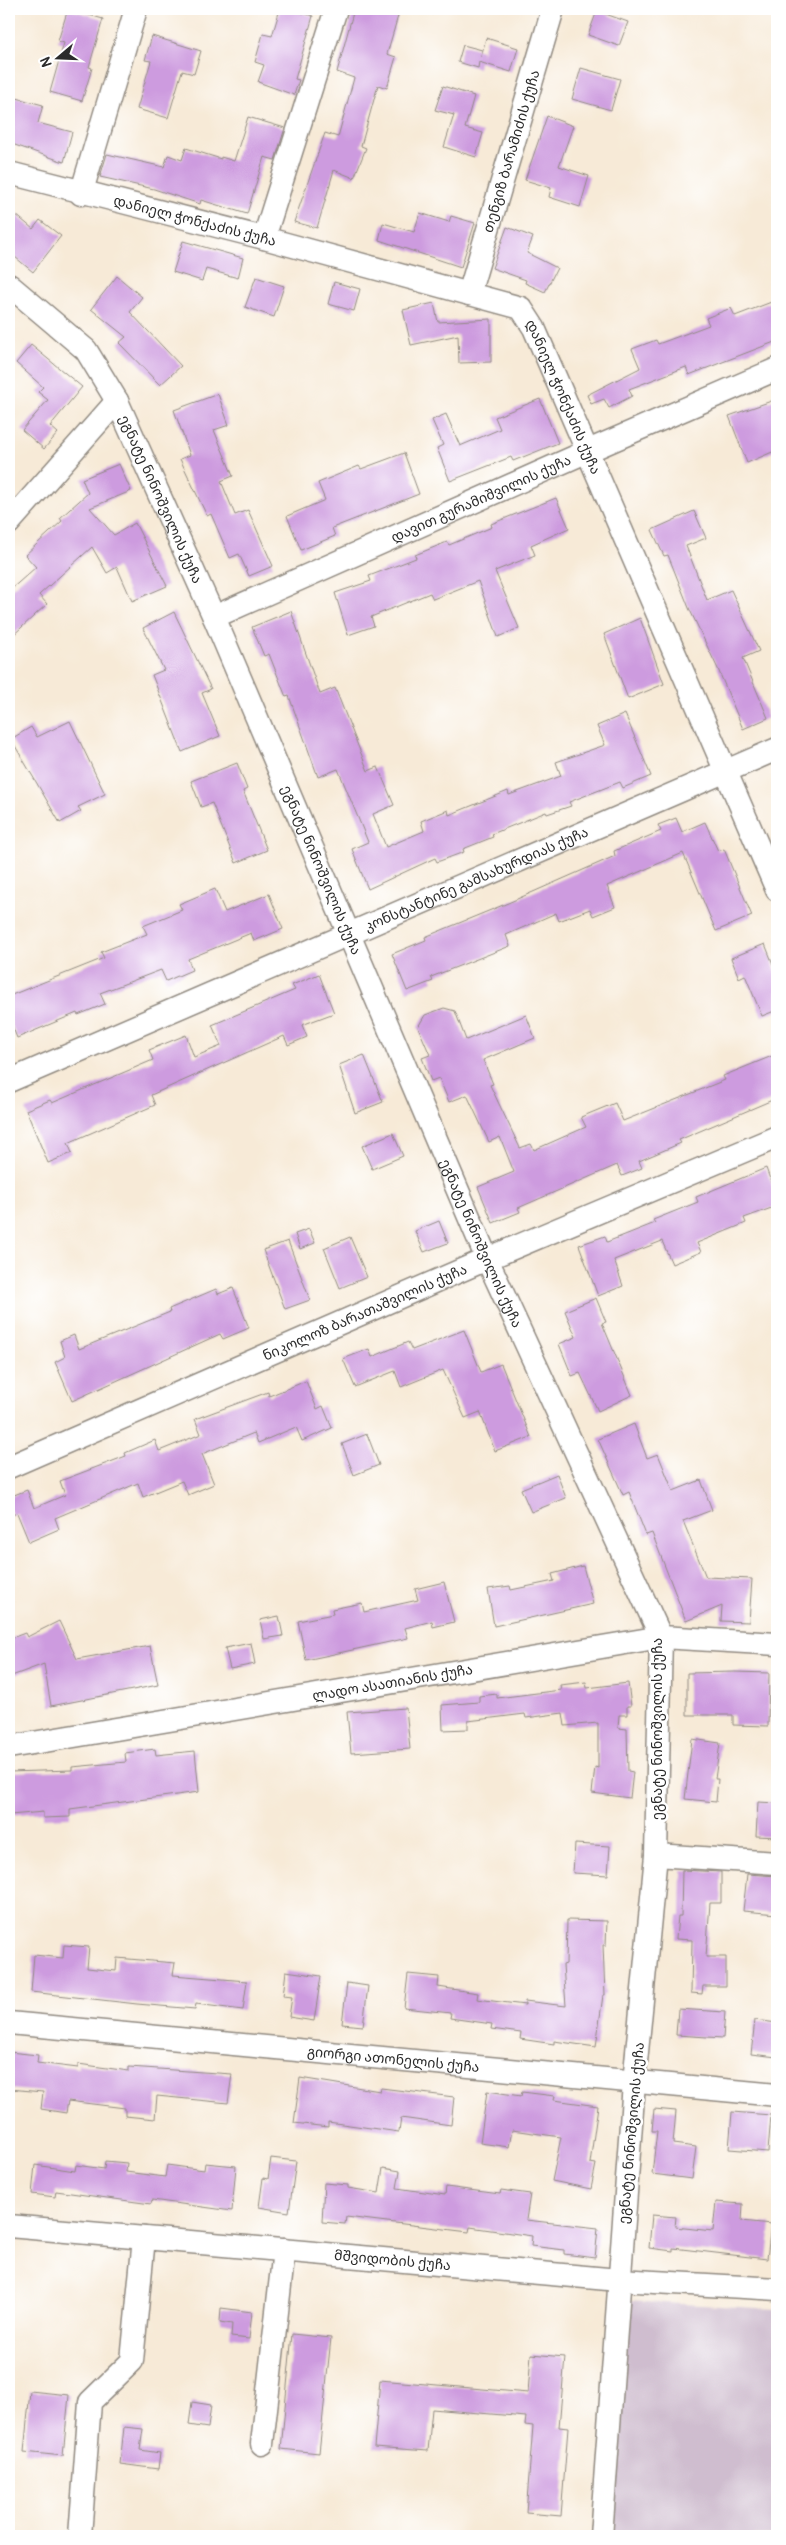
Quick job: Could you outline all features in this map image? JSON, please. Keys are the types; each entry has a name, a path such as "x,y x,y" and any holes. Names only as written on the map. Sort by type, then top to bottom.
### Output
{"street":[{"path":"81,194 136,9"},
{"path":"264,238 336,9"},
{"name":"თენგიზ ბარამიძის ქუჩა","path":"468,294 553,9"},
{"name":"დანიელ ჭონქაძის ქუჩა","path":"9,174 81,194 264,238 521,308 534,328 777,890"},
{"name":"ეგნატე ნინოშვილის ქუჩა","path":"9,285 86,350 117,401 214,617 487,1260 661,1637 656,1854 634,2083 601,2536"},
{"name":"დავით გურამიშვილის ქუჩა","path":"214,617 777,369"},
{"path":"9,523 117,401"},
{"name":"კონსტანტინე გამსახურდიას ქუჩა","path":"9,1080 777,749"},
{"name":"ნიკოლოზ ბარათაშვილის ქუჩა","path":"9,1466 777,1137"},
{"name":"ლადო ასათიანის ქუჩა","path":"9,1747 661,1637 777,1644"},
{"path":"656,1854 777,1863"},
{"name":"გიორგი ათონელის ქუჩა","path":"9,2023 777,2095"},
{"name":"მშვიდობის ქუჩა","path":"9,2226 620,2280 777,2289"},
{"path":"80,2536 90,2402 132,2361 144,2238"},
{"path":"262,2444 284,2250"}],"shaded area":[{"path":"626,2301 777,2309 777,2536 607,2536"}],"building":[{"path":"68,9 103,19 89,67 92,68 82,101 50,92 64,43 58,41"},
{"path":"280,9 289,9 313,16 295,79 299,80 294,95 258,82 264,65 255,62 263,34 272,36"},
{"path":"354,9 400,9 387,54 396,57 387,88 378,85 361,146 366,148 354,178 334,170 317,228 294,222 325,133 338,137 354,78 337,72"},
{"path":"597,11 628,22 619,46 588,35"},
{"path":"152,36 201,51 194,74 182,71 168,118 137,109 151,61 145,60"},
{"path":"486,38 518,48 511,72 479,62 478,68 458,62 463,45 482,50 481,57"},
{"path":"581,68 620,79 611,110 572,99"},
{"path":"443,86 474,96 465,128 483,133 476,157 444,147 454,115 435,110"},
{"path":"9,96 43,105 38,123 72,132 64,162 9,143"},
{"path":"547,116 573,126 559,166 589,176 580,207 549,197 551,188 525,180"},
{"path":"248,117 285,128 275,160 264,157 247,214 201,200 200,204 154,189 100,177 107,154 164,167 168,155 182,160 186,148 234,161"},
{"path":"9,209 33,229 40,220 61,236 33,272 9,252"},
{"path":"420,213 449,222 451,216 475,223 461,267 379,240 383,223 414,232"},
{"path":"507,227 533,237 527,253 557,268 545,292 525,283 526,280 492,268"},
{"path":"183,241 243,258 238,278 206,269 202,281 173,272"},
{"path":"117,276 142,297 130,312 181,366 160,385 119,343 126,337 91,309"},
{"path":"256,277 284,286 274,317 245,307"},
{"path":"334,282 360,289 354,311 328,304"},
{"path":"774,301 777,309 777,341 689,375 686,367 629,389 632,396 609,408 604,399 591,404 587,395 640,368 632,349 656,340 658,344 709,325 706,318 731,308 735,316"},
{"path":"434,303 438,322 491,319 491,362 459,363 458,335 411,345 403,310"},
{"path":"31,345 82,387 50,426 58,433 44,449 22,430 48,400 38,392 43,387 16,363"},
{"path":"218,394 229,425 214,430 233,476 221,481 235,515 248,510 273,566 249,576 239,554 230,558 211,514 207,516 180,459 190,455 174,410"},
{"path":"540,399 558,443 513,461 511,457 450,481 437,448 443,445 432,420 446,414 460,446 500,429 495,417"},
{"path":"777,399 777,450 747,463 729,416"},
{"path":"404,453 419,494 332,528 335,536 301,550 287,516 325,500 318,483 359,466 361,469"},
{"path":"119,464 131,491 90,508 114,535 135,523 167,586 132,601 117,567 107,573 92,547 39,595 47,604 9,639 9,591 36,567 25,555 62,521 60,518 88,493 82,479"},
{"path":"556,498 569,528 531,545 535,555 495,571 519,628 498,637 478,581 433,599 430,593 371,617 374,626 348,635 335,593 371,581 369,576 416,558 415,555 447,542 449,545 492,527 491,524"},
{"path":"694,511 706,538 686,546 707,600 731,590 759,651 743,658 768,718 743,729 718,669 689,608 668,555 664,556 652,530"},
{"path":"291,611 320,694 335,688 368,771 378,767 394,805 373,814 386,847 424,831 421,821 448,810 449,815 508,791 509,795 561,776 556,762 605,745 597,726 625,714 651,776 623,788 620,782 569,802 571,806 547,814 546,812 492,834 493,837 463,849 464,852 437,862 435,858 368,889 352,849 368,842 338,769 318,777 289,696 286,697 269,654 264,656 252,627"},
{"path":"174,612 211,689 202,693 220,736 182,752 152,675 164,670 143,628"},
{"path":"640,618 664,684 628,699 604,634"},
{"path":"70,721 105,794 78,807 81,811 60,823 11,739 31,727 37,737"},
{"path":"237,763 247,789 243,791 267,850 236,863 212,803 201,807 191,781"},
{"path":"676,818 682,832 705,822 718,851 724,849 752,916 716,931 683,853 607,886 615,907 593,916 590,909 559,921 556,913 506,935 510,946 431,977 433,981 407,991 392,954 426,940 425,937 615,856 614,851 661,831 658,825"},
{"path":"215,889 225,912 269,894 283,929 254,941 251,933 188,959 192,970 166,981 161,970 100,993 105,1004 78,1015 77,1013 17,1038 9,1018 9,996 104,958 101,952 147,934 143,926 182,910 179,904"},
{"path":"765,944 777,974 777,1010 762,1016 745,975 739,978 731,958"},
{"path":"319,974 334,1013 302,1025 307,1037 288,1045 284,1036 151,1095 155,1105 68,1143 72,1153 48,1163 26,1110 50,1100 52,1103 153,1060 149,1050 186,1035 194,1057 221,1046 212,1025 295,990 292,985"},
{"path":"444,1008 455,1011 466,1040 526,1015 535,1038 483,1060 493,1084 490,1085 520,1148 531,1144 534,1150 586,1127 581,1117 615,1103 623,1121 725,1080 723,1076 777,1054 777,1098 679,1140 681,1143 639,1161 642,1168 622,1176 617,1165 518,1208 520,1212 493,1223 478,1187 514,1172 500,1137 489,1142 467,1095 449,1102 439,1078 431,1081 422,1058 430,1055 418,1027 425,1015"},
{"path":"364,1055 383,1102 355,1113 339,1065"},
{"path":"393,1133 403,1156 372,1169 362,1146"},
{"path":"766,1168 777,1199 777,1206 744,1218 746,1223 697,1243 701,1252 672,1264 662,1241 614,1260 623,1286 598,1296 579,1245 605,1236 607,1242 655,1223 653,1220 698,1202 696,1197"},
{"path":"439,1221 448,1243 424,1252 415,1231"},
{"path":"309,1229 315,1243 300,1249 295,1234"},
{"path":"350,1237 367,1277 340,1288 324,1248"},
{"path":"288,1241 310,1300 285,1309 263,1250"},
{"path":"233,1288 249,1328 223,1339 220,1334 72,1401 55,1362 65,1357 60,1341 74,1335 79,1349 170,1312 169,1309 216,1289 218,1294"},
{"path":"596,1298 606,1322 602,1323 632,1395 598,1411 580,1373 572,1376 559,1344 576,1337 565,1311"},
{"path":"464,1330 481,1372 501,1364 531,1437 495,1451 480,1412 465,1418 443,1370 401,1387 395,1371 355,1387 343,1359 369,1349 372,1357 408,1342 412,1350"},
{"path":"306,1381 317,1409 323,1406 332,1428 302,1441 296,1427 258,1443 254,1433 202,1454 214,1484 188,1495 182,1481 143,1497 138,1483 55,1518 59,1529 29,1542 17,1513 12,1515 9,1507 9,1497 27,1490 34,1508 65,1495 60,1481 126,1456 125,1453 155,1440 159,1451 201,1434 195,1419 268,1392 269,1396"},
{"path":"634,1424 647,1458 658,1454 673,1491 701,1480 712,1510 683,1521 706,1577 752,1579 749,1622 721,1621 722,1606 686,1621 652,1533 646,1535 629,1492 623,1495 598,1439"},
{"path":"367,1434 379,1465 354,1475 342,1444"},
{"path":"557,1474 566,1498 531,1512 521,1489"},
{"path":"583,1566 593,1604 494,1626 488,1589 510,1586 511,1590 554,1581 552,1574"},
{"path":"444,1582 454,1622 433,1627 432,1621 405,1628 408,1638 306,1660 298,1621 333,1614 332,1609 362,1603 364,1612 418,1600 415,1589"},
{"path":"279,1616 283,1636 264,1639 260,1620"},
{"path":"59,1621 77,1659 150,1646 158,1685 51,1706 44,1664 9,1677 9,1639 25,1633 27,1637"},
{"path":"251,1643 255,1664 230,1669 225,1648"},
{"path":"687,1673 769,1673 768,1726 733,1725 733,1715 687,1715"},
{"path":"586,1682 587,1688 628,1683 631,1706 627,1706 627,1715 619,1715 618,1728 627,1729 628,1771 633,1772 630,1798 592,1793 595,1767 598,1768 598,1723 565,1726 563,1713 526,1718 525,1714 468,1721 468,1729 443,1730 442,1705 479,1702 479,1696 497,1694 497,1698 561,1690 560,1685"},
{"path":"406,1708 410,1749 351,1753 347,1712"},
{"path":"692,1739 720,1743 715,1779 718,1779 716,1802 685,1799"},
{"path":"155,1749 156,1755 195,1751 199,1792 70,1809 70,1817 43,1818 43,1812 10,1815 9,1772 72,1770 72,1767 126,1762 125,1753"},
{"path":"758,1802 777,1803 777,1837 756,1836"},
{"path":"575,1844 610,1846 608,1875 573,1873"},
{"path":"682,1870 721,1872 721,1903 710,1903 706,1957 726,1957 726,1986 703,1986 702,1994 691,1993 692,1940 676,1939 678,1916 681,1916"},
{"path":"747,1874 777,1876 777,1914 743,1911"},
{"path":"567,1920 607,1921 606,1945 603,1945 605,1995 603,1995 596,2047 554,2041 554,2044 520,2039 521,2033 491,2029 492,2024 450,2018 451,2013 404,2008 408,1974 439,1977 438,1987 478,1993 477,1999 525,2005 525,2001 566,2006 563,1965 566,1964"},
{"path":"64,1945 89,1947 87,1968 116,1971 117,1958 175,1963 173,1975 247,1981 243,2010 196,2004 195,2009 31,1992 34,1955 63,1958"},
{"path":"286,1971 321,1976 314,2021 289,2017 292,1997 283,1996"},
{"path":"347,1983 368,1986 363,2026 342,2024"},
{"path":"678,2009 725,2012 723,2038 676,2035"},
{"path":"755,2020 777,2023 777,2057 751,2054"},
{"path":"9,2052 38,2055 37,2063 78,2068 78,2064 129,2071 129,2067 232,2074 228,2103 157,2096 155,2119 125,2116 125,2108 68,2101 66,2113 41,2109 43,2092 9,2089"},
{"path":"300,2078 380,2091 381,2088 454,2097 451,2125 401,2118 399,2132 328,2122 328,2127 294,2123"},
{"path":"487,2091 521,2096 522,2092 555,2096 554,2100 598,2106 590,2163 596,2164 591,2189 552,2181 561,2137 512,2130 509,2147 480,2143"},
{"path":"654,2109 676,2111 673,2144 696,2147 692,2179 652,2174 657,2131 652,2131"},
{"path":"732,2112 771,2115 768,2152 729,2149"},
{"path":"271,2158 296,2161 289,2212 259,2207 263,2178 268,2179"},
{"path":"105,2161 127,2163 126,2172 165,2177 167,2165 204,2170 205,2163 236,2166 232,2211 152,2200 151,2204 56,2191 55,2197 32,2194 35,2165 75,2171 76,2165 104,2169"},
{"path":"383,2168 400,2171 397,2188 445,2195 446,2187 500,2194 501,2190 530,2194 526,2220 598,2228 595,2258 564,2254 564,2250 531,2246 532,2236 470,2227 469,2232 346,2217 345,2224 322,2222 324,2183 348,2185 348,2188 379,2193"},
{"path":"716,2202 743,2204 742,2221 771,2224 767,2259 673,2248 673,2251 649,2248 652,2215 676,2217 675,2227 713,2231"},
{"path":"221,2308 252,2312 249,2339 231,2337 232,2324 220,2322"},
{"path":"292,2334 331,2338 319,2453 281,2449"},
{"path":"531,2354 565,2357 559,2427 568,2428 561,2516 526,2513 533,2426 525,2425 526,2417 432,2409 428,2451 374,2447 380,2380 528,2393"},
{"path":"30,2391 69,2395 63,2456 24,2452"},
{"path":"192,2402 211,2405 208,2428 189,2425"},
{"path":"124,2427 143,2429 140,2450 160,2453 158,2469 120,2464"}]}
